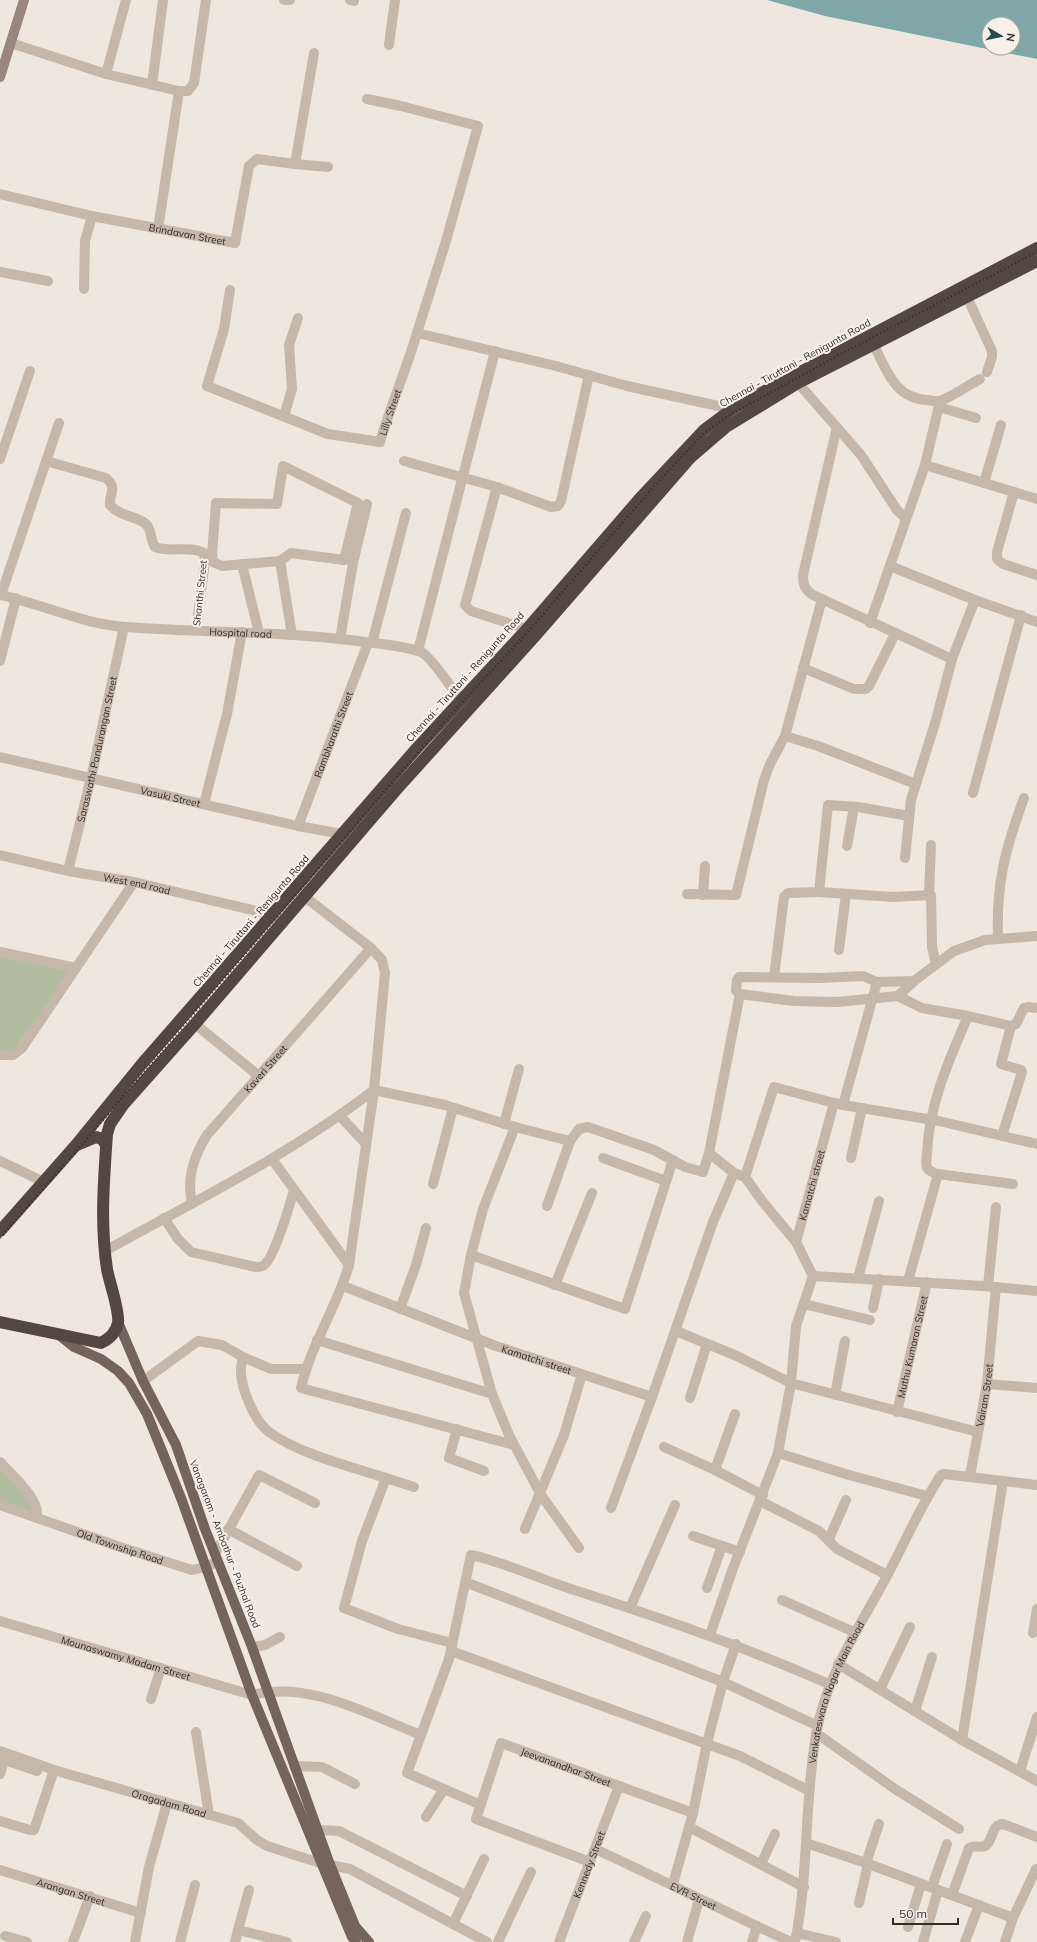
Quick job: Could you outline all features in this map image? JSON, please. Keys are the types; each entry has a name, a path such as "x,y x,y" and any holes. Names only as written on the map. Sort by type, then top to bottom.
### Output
{"highway":[{"name":"Chennai - Tiruttani - Renigunta Road","path":"106,1145 110,1124 123,1105 196,1024 396,790 541,629 690,458 726,427 736,414 828,357 1037,248"},
{"name":"Chennai - Tiruttani - Renigunta Road","path":"0,1231 76,1145 141,1065 342,834 461,700 527,629 668,468 704,430 1037,261"},
{"path":"76,1145 96,1137 102,1139 106,1145"},
{"name":"Vanagaram - Ambathur - Puzhal Road","path":"106,1145 102,1200 105,1251 118,1322"},
{"path":"0,1322 101,1343 109,1339 114,1333 118,1322"}],"main road":[{"name":"Vanagaram - Ambathur - Puzhal Road","path":"118,1322 144,1382 176,1445 217,1558 252,1647 331,1866 355,1926 369,1942"},
{"path":"57,1333 74,1347 101,1358 118,1371 129,1383 147,1414 165,1457 252,1695 351,1940"}],"street":[{"path":"0,77 24,0"},
{"path":"106,74 126,0"},
{"path":"152,85 163,0"},
{"path":"11,43 106,74 179,91 188,91 194,82 206,0"},
{"path":"284,0 290,0"},
{"path":"389,45 395,0"},
{"path":"314,53 295,164 328,167"},
{"path":"158,229 179,91"},
{"path":"367,99 401,106 478,126 446,241 417,334 494,351 736,414"},
{"name":"Brindavan Street","path":"0,194 92,216 235,242 249,166 257,159 295,164"},
{"path":"84,289 85,241 92,216"},
{"path":"0,272 48,281"},
{"name":"Lilly Street","path":"230,290 224,330 207,386 328,434 380,442 417,334"},
{"path":"870,623 924,465 940,404 983,376 992,357 992,350 967,297"},
{"path":"284,416 292,389 289,346 298,318"},
{"path":"873,344 892,380 902,393 914,399 940,404 976,418"},
{"path":"461,700 423,652 418,651 494,351"},
{"path":"0,459 30,371"},
{"path":"404,461 497,487 551,507 558,506 561,501 589,375"},
{"path":"798,383 861,455 898,510 906,519"},
{"path":"1,595 60,423"},
{"path":"984,483 1002,425"},
{"path":"837,427 803,575 803,584 807,591 822,600 894,634 952,659"},
{"name":"Shanthi Street","path":"46,461 101,477 111,482 112,487 110,505 118,513 144,523 149,528 153,544 158,548 196,550 204,553 206,561 196,630"},
{"path":"924,465 1037,499"},
{"path":"283,466 358,503 344,560 291,553 280,561 222,566 213,562 212,554 216,503 277,504 283,466"},
{"path":"497,487 465,605 471,611 527,629"},
{"path":"1014,492 997,552 997,559 1003,564 1037,575"},
{"path":"340,639 353,563 367,504"},
{"name":"Rambharathi Street","path":"298,826 370,643 406,513"},
{"path":"280,561 292,635"},
{"path":"242,564 259,633"},
{"path":"890,566 975,600 1021,615 1037,622"},
{"name":"Hospital road","path":"1,595 16,598 80,620 124,627 292,635 340,639 418,651"},
{"path":"0,661 16,598"},
{"path":"687,894 736,895 764,780 770,764 785,736 822,600"},
{"path":"904,858 909,816 916,784 936,720 952,659 975,600"},
{"path":"973,793 1021,615"},
{"name":"Saraswathi Pandurangan Street","path":"68,871 91,778 124,627"},
{"path":"204,804 227,714 242,632"},
{"path":"803,668 854,689 866,689 894,634"},
{"path":"785,736 818,746 916,784"},
{"name":"Vasuki Street","path":"0,757 298,826 342,834"},
{"path":"998,939 997,906 1003,864 1024,798"},
{"path":"819,892 828,805 854,807 909,816"},
{"path":"847,846 854,807"},
{"path":"342,834 352,842"},
{"path":"931,845 929,894 932,897 932,947 936,964"},
{"name":"West end road","path":"0,857 68,871 134,882 273,915"},
{"path":"703,895 705,866"},
{"path":"0,1055 12,1055 22,1048 134,882"},
{"path":"774,977 784,897 788,893 819,892 893,897 929,894"},
{"path":"839,950 846,894"},
{"path":"304,897 371,948 382,960 385,973 374,1090 349,1265 343,1286 317,1340 305,1370 301,1388 514,1445"},
{"path":"273,915 282,923"},
{"path":"898,996 914,981 954,951 985,940 1037,936"},
{"name":"Kaveri Street","path":"192,1202 190,1194 190,1177 193,1162 207,1135 371,948"},
{"path":"0,952 76,968"},
{"path":"914,981 877,982 863,976 819,978 739,977 737,980 736,991 740,994 802,1001 837,1002 898,996 922,1008 968,1016 1011,1026 1016,1024 1024,1008 1037,1008"},
{"name":"Kamatchi street","path":"796,1242 877,982"},
{"path":"547,1206 570,1141 580,1129 588,1127 654,1150 685,1167 703,1172 709,1153 740,994"},
{"path":"968,1016 942,1077 931,1119 927,1143 926,1167 930,1171 938,1174 1013,1184"},
{"path":"196,1024 259,1076"},
{"path":"1002,1136 1022,1072 1021,1070 1001,1064 1011,1026"},
{"path":"504,1124 519,1069"},
{"path":"746,1177 774,1087 838,1104 931,1119 1037,1144"},
{"path":"374,1090 453,1108 504,1124 570,1141"},
{"path":"105,1251 272,1159 340,1116 374,1090"},
{"path":"433,1184 453,1108"},
{"path":"851,1158 862,1108"},
{"path":"340,1116 366,1144"},
{"path":"515,1127 482,1209 464,1293 478,1339 492,1394 514,1445 541,1495 579,1548"},
{"path":"709,1153 734,1173 746,1177 762,1201 796,1242 813,1276 796,1326 791,1383 778,1453 710,1635"},
{"path":"603,1158 666,1181"},
{"path":"272,1159 349,1265"},
{"path":"471,1255 625,1309 673,1160"},
{"path":"0,1161 44,1182"},
{"path":"611,1508 676,1331 713,1222 734,1173"},
{"path":"908,1281 938,1174"},
{"path":"164,1218 178,1238 191,1252 255,1267 264,1265 269,1259 279,1236 294,1190"},
{"path":"555,1285 592,1194"},
{"path":"858,1278 880,1201"},
{"name":"Vairam Street","path":"970,1476 987,1384 992,1286 989,1263 996,1207"},
{"path":"400,1309 416,1265 426,1228"},
{"path":"813,1276 992,1286 1037,1291"},
{"path":"873,1308 879,1280"},
{"name":"Muthu Kumaran Street","path":"897,1412 927,1282"},
{"name":"Kamatchi street","path":"343,1286 496,1346 652,1397"},
{"path":"804,1304 870,1320"},
{"path":"676,1331 737,1356 791,1383 978,1432"},
{"path":"317,1340 492,1394"},
{"path":"835,1395 845,1341"},
{"path":"144,1382 198,1342 222,1345 243,1357 271,1369 305,1370"},
{"path":"690,1398 708,1344"},
{"path":"243,1357 241,1370 244,1388 257,1417 268,1432 307,1451 414,1487"},
{"path":"526,1529 564,1435 582,1374"},
{"path":"987,1384 1037,1388"},
{"path":"715,1470 736,1414"},
{"path":"457,1429 449,1458 484,1471"},
{"path":"664,1446 715,1470 819,1531 829,1539 837,1549 887,1575"},
{"path":"778,1453 927,1496"},
{"path":"0,1462 30,1496 38,1512 37,1518"},
{"path":"217,1558 228,1529 259,1475 315,1503"},
{"name":"Venkateswara Nagar Main Road","path":"795,1939 804,1887 808,1790 817,1730 829,1684 854,1632 887,1575 927,1496 941,1475 970,1476"},
{"path":"970,1476 1037,1485"},
{"path":"386,1478 362,1541 344,1608 707,1743 740,1756 808,1790"},
{"path":"962,1740 1003,1480"},
{"path":"829,1539 846,1500"},
{"name":"Old Township Road","path":"0,1505 120,1547 192,1570 205,1567 217,1558"},
{"path":"630,1608 675,1506"},
{"path":"228,1529 297,1566"},
{"path":"693,1536 740,1552"},
{"path":"707,1588 722,1546"},
{"path":"590,1862 476,1819 480,1805 407,1773 452,1647 471,1555 489,1559 565,1587 736,1644 829,1684"},
{"path":"465,1582 723,1682 817,1730 895,1790 959,1829"},
{"path":"782,1600 854,1632"},
{"path":"1033,1632 1037,1609"},
{"name":"Mounaswamy Madam Street","path":"0,1620 252,1695"},
{"path":"880,1690 910,1627"},
{"path":"252,1647 265,1645 280,1637"},
{"path":"673,1884 689,1827 707,1743 723,1682 736,1644"},
{"path":"915,1711 932,1658"},
{"path":"838,1664 962,1740 1037,1780"},
{"path":"150,1700 161,1668"},
{"path":"252,1695 267,1691 286,1691 324,1696 421,1736"},
{"path":"1020,1771 1037,1717"},
{"path":"196,1732 210,1815"},
{"name":"Jeevanandhar Street","path":"480,1805 501,1743 692,1813"},
{"path":"0,1774 4,1755"},
{"name":"Oragadam Road","path":"4,1755 53,1773 238,1823 257,1840 267,1846 320,1863 350,1869 487,1942"},
{"path":"294,1766 322,1766 356,1784"},
{"path":"0,1821 34,1830 53,1773"},
{"name":"Kennedy Street","path":"559,1942 619,1786"},
{"path":"426,1817 444,1789"},
{"path":"136,1942 149,1867 167,1803"},
{"path":"859,1903 867,1863 879,1824"},
{"path":"952,1895 969,1848 984,1847 988,1844 995,1828 998,1825 1004,1824 1037,1837"},
{"path":"689,1827 804,1887"},
{"path":"318,1830 339,1831 467,1896"},
{"path":"760,1864 774,1834"},
{"path":"806,1843 867,1863 1013,1918"},
{"path":"923,1942 935,1889 948,1844"},
{"name":"EVR Street","path":"595,1849 673,1884 699,1900 757,1926 795,1939 836,1942"},
{"path":"453,1924 484,1859"},
{"path":"1005,1942 1013,1918 1036,1869"},
{"name":"Arangan Street","path":"0,1870 90,1896 141,1913"},
{"path":"498,1942 531,1872"},
{"path":"908,1928 921,1884"},
{"path":"180,1942 195,1885"},
{"path":"234,1942 249,1890"},
{"path":"73,1942 90,1896"},
{"path":"687,1942 699,1900"},
{"path":"965,1942 979,1905"},
{"path":"634,1942 646,1916"},
{"path":"752,1942 757,1926"},
{"path":"238,1930 287,1942"},
{"path":"5,1936 27,1942"}],"green space":[{"path":"0,954 71,970 13,1052 0,1053"},
{"path":"0,1465 29,1497 34,1509 30,1513 0,1502"}],"water":[{"path":"767,0 1037,0 1037,59 1021,56 1021,16 981,16 981,48 825,16"}],"railway":[{"path":"0,1238 451,714 525,635 656,484 703,434 728,416 846,351 1037,252"}]}
